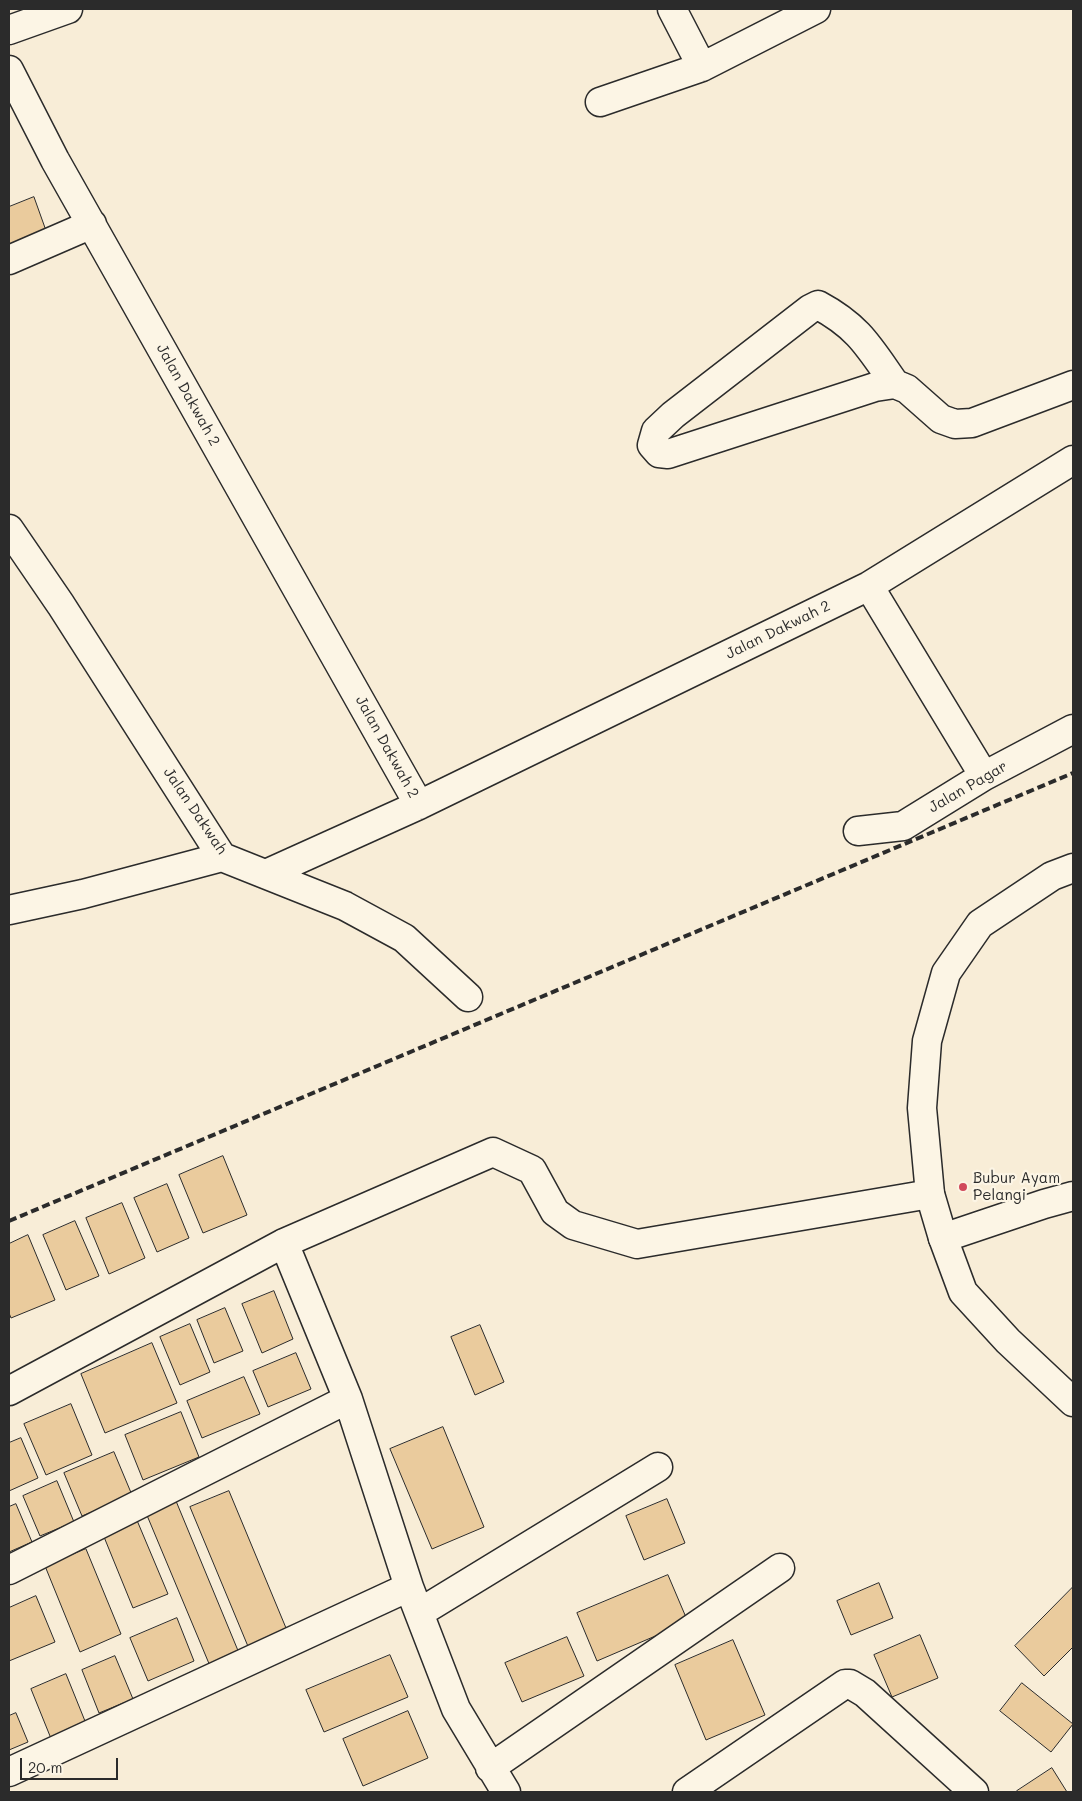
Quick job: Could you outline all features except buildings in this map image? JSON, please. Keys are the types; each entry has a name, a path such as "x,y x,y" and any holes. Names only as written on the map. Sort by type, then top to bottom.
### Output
{"street":[{"path":"9,30 68,9"},
{"path":"672,9 702,67"},
{"path":"600,102 702,67 816,9"},
{"name":"Jalan Dakwah 2","path":"9,70 55,160 419,805 869,586 1073,460"},
{"path":"9,260 92,224"},
{"path":"895,384 860,334 845,319 818,305 810,309 672,415 656,431 652,446 659,453 668,454 875,387 895,384 907,389 941,419 955,424 972,423 1073,385"},
{"name":"Jalan Dakwah","path":"9,529 61,605 222,858 345,906 404,938 468,996"},
{"path":"869,586 984,776"},
{"name":"Jalan Pagar","path":"858,831 903,826 984,776 1073,729"},
{"path":"266,874 419,805"},
{"path":"9,910 83,894 222,858"},
{"path":"1073,868 1052,876 980,924 946,973 926,1050 922,1108 930,1194 942,1238 963,1292 1008,1341 1073,1402"},
{"path":"9,1391 284,1243 493,1152 532,1170 555,1212 572,1225 636,1244 930,1194"},
{"path":"942,1238 1073,1196"},
{"path":"284,1243 348,1399 409,1587 456,1709 506,1792"},
{"path":"9,1570 348,1399"},
{"path":"419,1613 658,1467"},
{"path":"490,1768 780,1568"},
{"path":"9,1772 409,1587"},
{"path":"687,1792 844,1684 850,1684 865,1693 974,1792"}],"railway":[{"path":"9,1221 1073,773"}],"place":[{"name":"Bubur Ayam Pelangi","path":"963,1187"}]}
